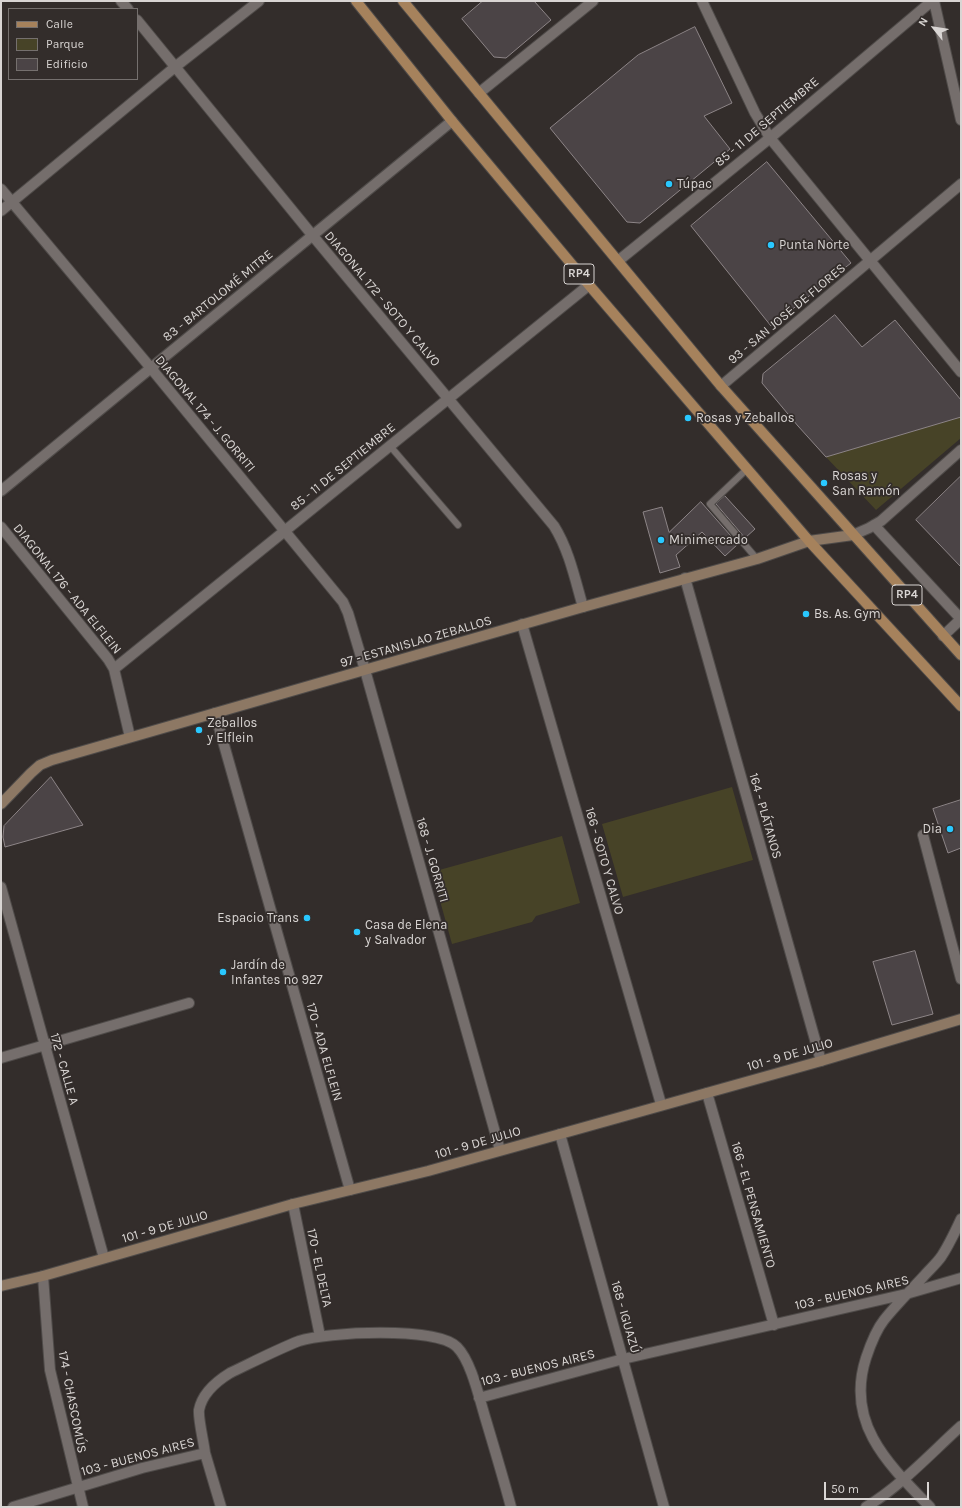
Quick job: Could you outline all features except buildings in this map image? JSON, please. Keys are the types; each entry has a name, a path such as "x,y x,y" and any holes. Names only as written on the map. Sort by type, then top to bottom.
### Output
{"main road":[{"name":"RP4","path":"356,1 452,121 589,286 809,541 961,706"},
{"name":"RP4","path":"403,1 721,386 961,655"}],"street":[{"path":"1,211 175,67 259,1"},
{"path":"479,93 593,1"},
{"path":"702,1 755,113 770,138 961,372"},
{"path":"933,1 961,120"},
{"name":"85 - 11 DE SEPTIEMBRE","path":"618,261 770,138 933,1"},
{"name":"DIAGONAL 172 - SOTO Y CALVO","path":"138,21 313,236 554,526 562,539 568,554 583,607"},
{"name":"83 - BARTOLOMÉ MITRE","path":"1,491 150,367 313,236 452,121"},
{"name":"93 - SAN JOSÉ DE FLORES","path":"721,386 961,184"},
{"name":"DIAGONAL 174 - J. GORRITI","path":"1,189 150,367 342,602 348,613 365,670"},
{"name":"85 - 11 DE SEPTIEMBRE","path":"114,668 589,286"},
{"path":"853,535 881,521 961,450"},
{"path":"874,525 961,619 943,636"},
{"name":"DIAGONAL 176 - ADA ELFLEIN","path":"1,527 114,668 130,737"},
{"name":"97 - ESTANISLAO ZEBALLOS","path":"1,804 40,765 52,760 522,624 757,559 809,541 853,535"},
{"name":"164 - PLÁTANOS","path":"685,578 821,1061"},
{"name":"166 - SOTO Y CALVO","path":"522,624 661,1104"},
{"name":"168 - J. GORRITI","path":"365,670 500,1150"},
{"name":"170 - ADA ELFLEIN","path":"215,713 350,1190"},
{"path":"923,835 961,979"},
{"name":"172 - CALLE A","path":"1,887 104,1258"},
{"path":"1,1058 189,1003"},
{"name":"101 - 9 DE JULIO","path":"1,1286 43,1276 293,1204 428,1171 661,1104 707,1093 821,1061 961,1019"},
{"name":"166 - EL PENSAMIENTO","path":"707,1093 774,1325"},
{"name":"168 - IGUAZÚ","path":"560,1134 664,1507"},
{"name":"170 - EL DELTA","path":"293,1204 320,1336"},
{"path":"930,1507 881,1453 870,1434 862,1409 860,1384 862,1370 868,1351 883,1322 906,1294 941,1258 952,1240 961,1219"},
{"name":"174 - CHASCOMÚS","path":"43,1276 50,1370 83,1507"},
{"name":"103 - BUENOS AIRES","path":"13,1507 142,1468 205,1453 199,1411 202,1401 220,1379 274,1352 300,1341 320,1336 350,1334 415,1334 449,1341 456,1346 467,1362 479,1398 623,1359 906,1294 961,1278"},
{"path":"479,1398 512,1507"},
{"path":"866,1507 880,1499 961,1426"},
{"path":"205,1453 221,1507"}],"lane":[{"path":"390,446 458,525"},
{"path":"747,469 710,504 757,559"}],"green space":[{"path":"961,417 961,438 876,510 826,457"},
{"path":"732,787 753,860 623,897 602,824"},
{"path":"562,836 580,903 536,916 532,922 452,944 432,872"}],"place":[{"name":"Túpac","path":"669,184"},
{"name":"Punta Norte","path":"771,245"},
{"name":"Rosas y Zeballos","path":"688,418"},
{"name":"Rosas y San Ramón","path":"824,483"},
{"name":"Minimercado","path":"661,540"},
{"name":"Bs. As. Gym","path":"806,614"},
{"name":"Zeballos y Elflein","path":"199,730"},
{"name":"Dia","path":"950,829"},
{"name":"Espacio Trans","path":"307,918"},
{"name":"Casa de Elena y Salvador","path":"357,932"},
{"name":"Jardín de Infantes nº 927","path":"223,972"}]}
